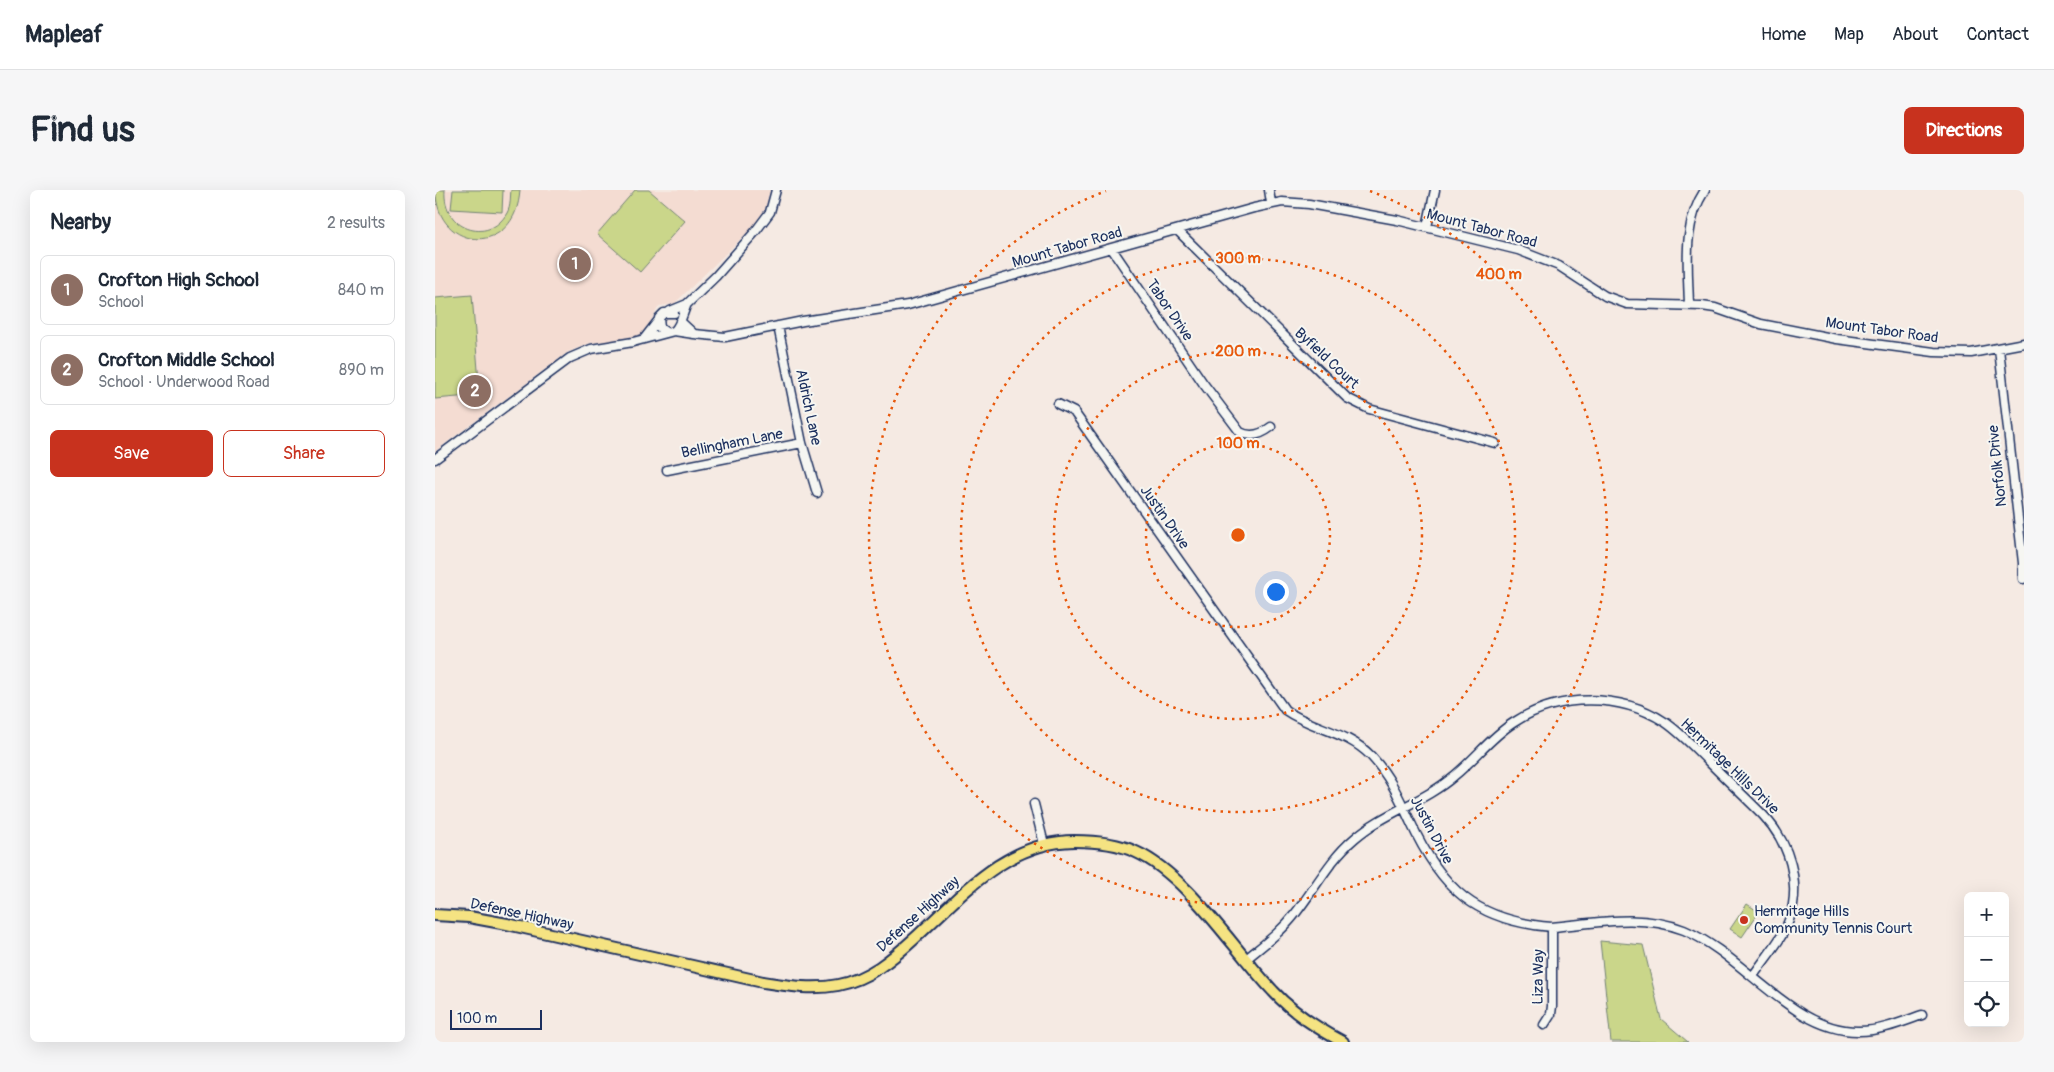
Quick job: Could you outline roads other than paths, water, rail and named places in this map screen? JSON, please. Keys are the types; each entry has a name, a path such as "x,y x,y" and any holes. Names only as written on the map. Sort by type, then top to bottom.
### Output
{"main road":[{"name":"Defense Highway","path":"435,914 469,917 507,924 763,982 799,988 825,987 853,981 881,967 902,951 997,865 1018,853 1044,844 1071,841 1097,842 1123,847 1150,859 1175,879 1272,990 1293,1010 1316,1027 1343,1042"}],"street":[{"path":"644,339 659,321 661,315 687,304 716,276 764,221 773,203 776,190"},
{"path":"1269,190 1271,203"},
{"path":"1427,227 1435,190"},
{"path":"1689,305 1688,234 1693,213 1705,190"},
{"name":"Mount Tabor Road","path":"670,332 725,337 917,302 1271,203 1309,204 1427,227 1518,250 1547,260 1605,296 1627,304 1689,305 1715,308 1761,324 1858,343 1953,353 1999,349 2024,343"},
{"name":"Byfield Court","path":"1177,230 1347,398 1369,409 1495,443"},
{"name":"Tabor Drive","path":"1112,249 1203,383 1240,432 1245,435 1255,435 1271,427"},
{"path":"435,459 570,358 591,349 644,339 670,332 679,327 679,320 687,304"},
{"path":"670,312 676,314 679,320 694,334"},
{"path":"659,321 661,328 670,332"},
{"name":"Aldrich Lane","path":"779,326 802,443 817,493"},
{"name":"Norfolk Drive","path":"1999,349 2023,579"},
{"name":"Justin Drive","path":"1059,404 1074,412 1285,710 1301,720 1341,735 1361,747 1391,781 1427,856 1439,873 1454,889 1475,906 1525,924 1552,927 1635,920 1668,925 1708,942 1808,1018 1835,1029 1849,1031 1873,1030 1922,1015"},
{"name":"Bellingham Lane","path":"667,470 802,443"},
{"name":"Hermitage Hills Drive","path":"1245,960 1285,926 1323,873 1349,844 1365,830 1450,780 1493,737 1510,725 1542,709 1568,702 1605,702 1633,708 1656,717 1685,738 1765,818 1779,835 1787,853 1794,883 1793,905 1779,940 1753,976"},
{"path":"1034,804 1044,844"},
{"name":"Liza Way","path":"1544,1025 1551,1014 1553,1006 1552,927"}],"place":[{"name":"Crofton High School","path":"575,264"},
{"name":"Crofton Middle School","path":"475,391"},
{"name":"Hermitage Hills Community Tennis Court","path":"1744,920"}]}
